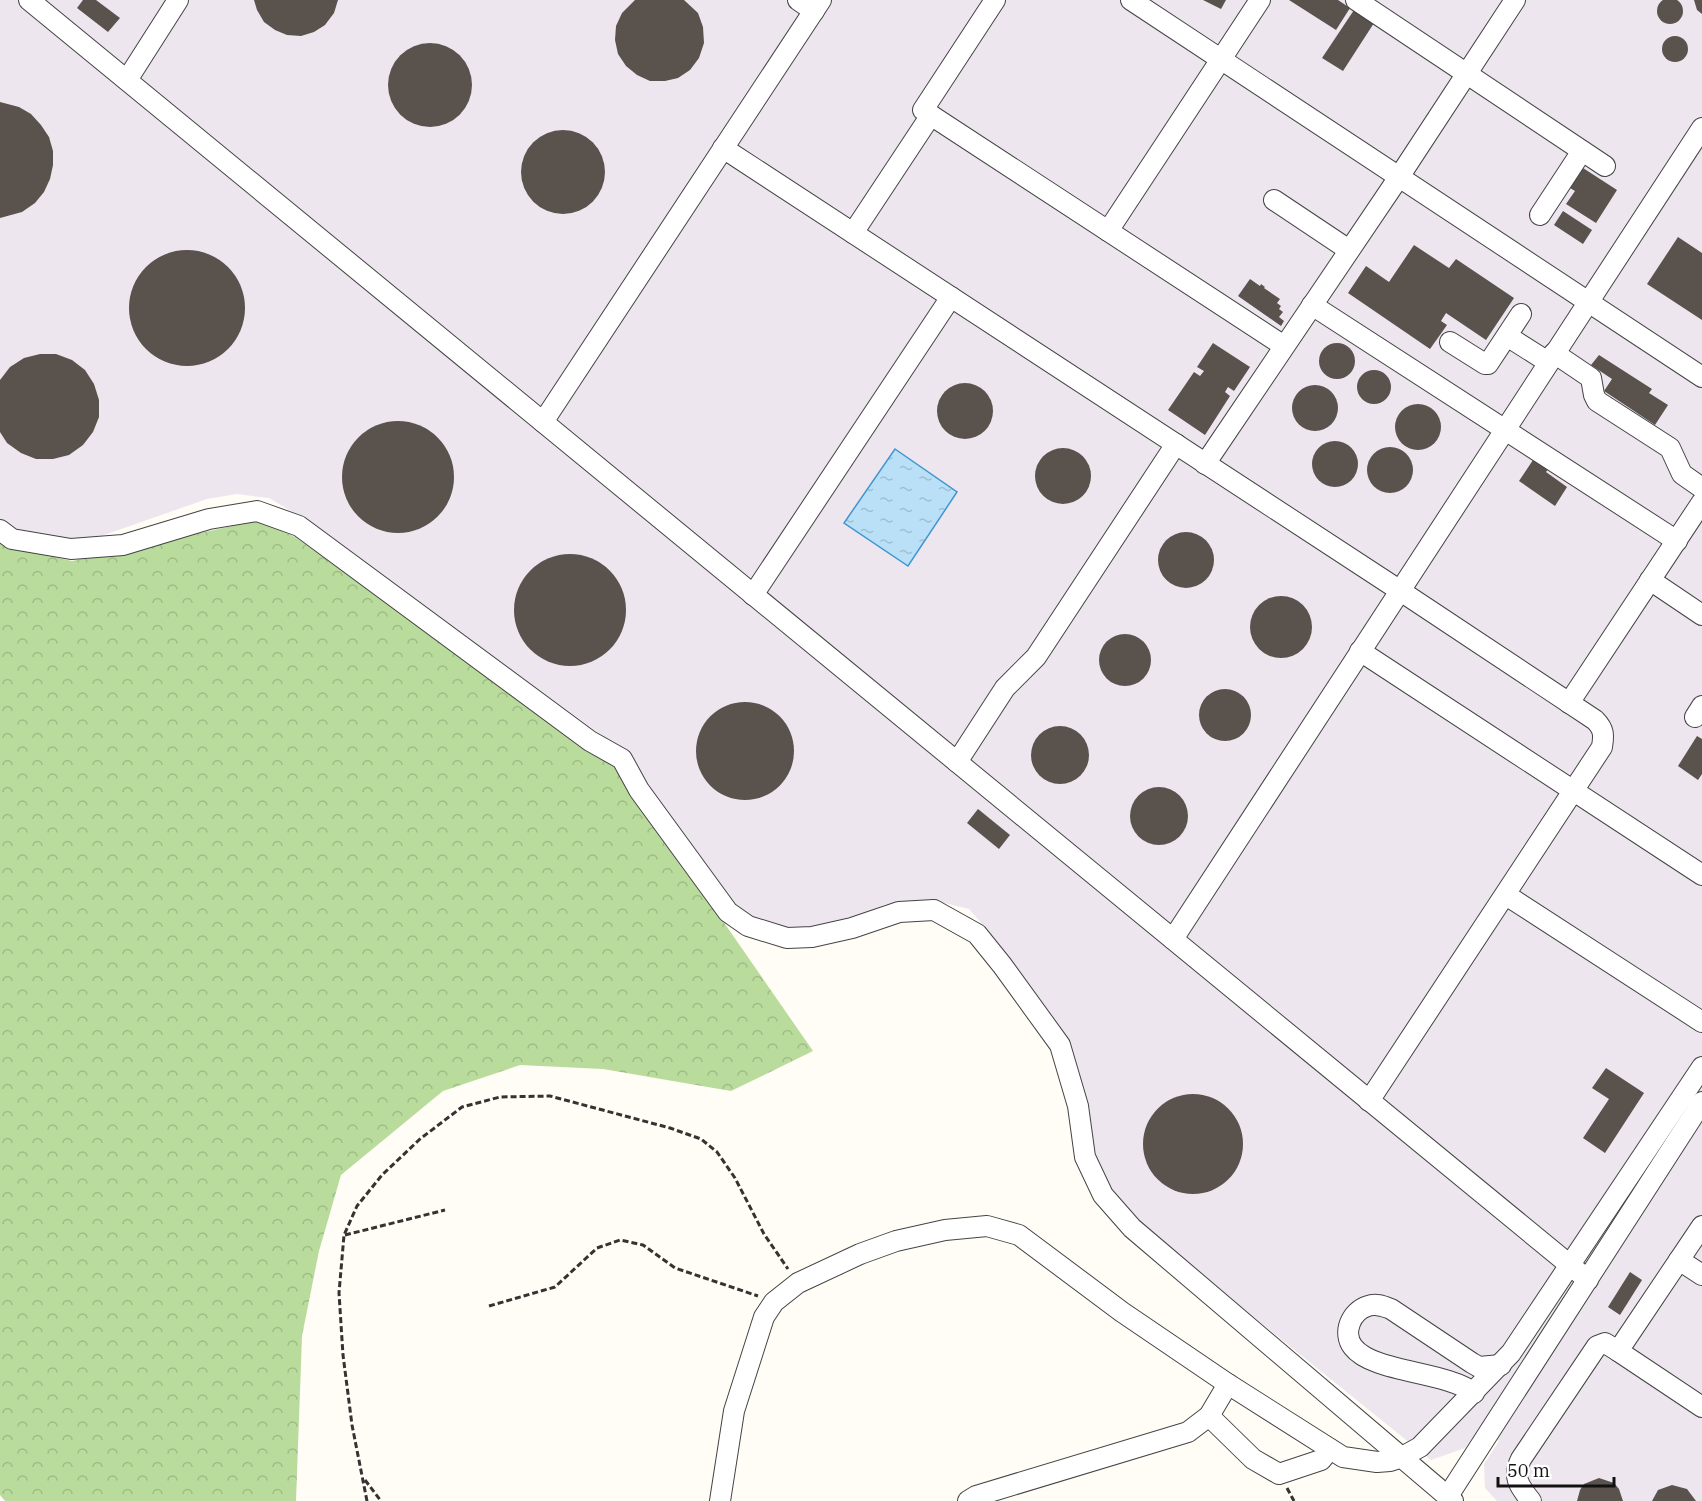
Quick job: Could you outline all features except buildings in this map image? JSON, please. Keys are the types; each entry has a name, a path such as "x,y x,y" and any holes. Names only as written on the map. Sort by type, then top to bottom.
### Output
{"lane":[{"path":"30,0 1588,1281"},
{"path":"127,80 178,0"},
{"path":"995,0 923,110 1284,346"},
{"path":"1131,0 1702,377"},
{"path":"1108,231 1260,0"},
{"path":"1356,0 1605,166"},
{"path":"1205,464 1399,177 1515,0"},
{"path":"543,422 723,148 811,4"},
{"path":"853,234 931,115"},
{"path":"1173,939 1504,428 1702,128"},
{"path":"723,148 1399,590 1595,720 1602,727 1604,736 1602,747 1369,1101"},
{"path":"1540,215 1582,151"},
{"path":"1274,200 1349,250"},
{"path":"753,595 951,297"},
{"path":"1312,305 1677,541"},
{"path":"1450,342 1485,364 1491,362 1521,314"},
{"path":"1507,336 1591,378 1594,395 1598,401 1670,448 1682,474 1702,488"},
{"path":"957,762 1005,688 1036,657 1176,444"},
{"path":"1569,703 1702,502"},
{"path":"0,530 12,539 71,549 123,545 209,519 257,511 299,526 580,734 622,759 639,790 728,912 748,926 787,938 812,937 852,928 899,912 934,910 977,934 1002,964 1060,1045 1078,1106 1085,1157 1103,1195 1132,1228 1450,1498 1702,1102"},
{"path":"1650,580 1702,615"},
{"path":"1360,651 1702,875"},
{"path":"1506,895 1702,1022"},
{"path":"720,1501 734,1411 764,1317 774,1302 798,1283 896,1240 945,1230 987,1226 1019,1235 1122,1311 1228,1384 1343,1457 1377,1462 1402,1457 1420,1447 1502,1365 1702,1067"},
{"path":"1618,1351 1702,1226"},
{"path":"1679,1260 1702,1275"},
{"path":"1474,1393 1460,1385 1374,1361 1359,1354 1349,1342 1348,1326 1361,1309 1369,1305 1380,1305 1390,1309 1472,1364 1486,1367 1502,1365"},
{"path":"1531,1501 1519,1487 1516,1477 1517,1467 1597,1346 1605,1343 1702,1407"},
{"path":"968,1501 976,1496 1188,1432 1209,1416 1228,1384"},
{"path":"1209,1416 1253,1459 1279,1474 1321,1460 1330,1449"}],"path":[{"path":"367,1501 352,1425 343,1355 339,1293 344,1235 357,1206 382,1175 420,1139 462,1107 500,1097 550,1096 670,1128 701,1139 717,1152 735,1178 764,1234 798,1283"},
{"path":"344,1235 445,1210"},
{"path":"489,1306 555,1287 597,1248 620,1240 643,1245 675,1268 737,1287 774,1302"},
{"path":"364,1478 381,1501"}],"shaded area":[{"path":"0,0 1702,0 1702,1501 1497,1501 1485,1488 1484,1464 1499,1441 1480,1427 1465,1448 1431,1460 1158,1240 1115,1195 1101,1175 1086,1131 1070,1050 1000,954 989,932 969,909 932,900 886,904 832,926 795,930 763,923 737,906 718,884 619,748 316,526 269,498 237,494 207,499 87,541 33,536 9,528 0,522"}],"green space":[{"path":"259,520 295,537 616,767 813,1051 731,1091 603,1069 520,1065 443,1091 341,1175 319,1251 302,1336 296,1501 5,1501 0,1495 0,544 72,561"}],"water":[{"path":"895,449 957,492 908,566 844,523"}]}
